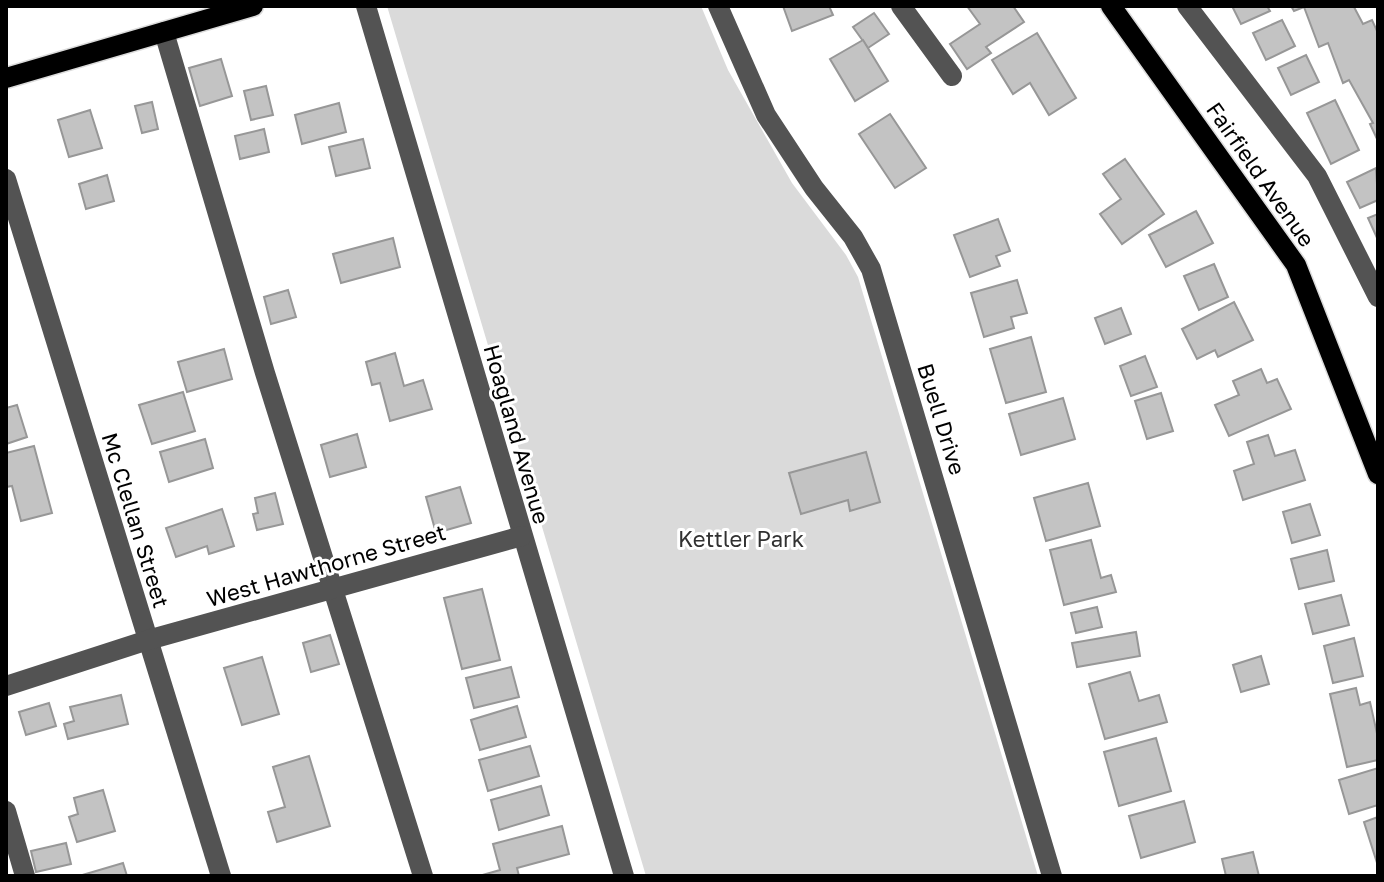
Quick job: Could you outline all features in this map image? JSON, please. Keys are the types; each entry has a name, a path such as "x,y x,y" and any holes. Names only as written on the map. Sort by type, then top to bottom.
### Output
{"main road":[{"name":"Fairfield Avenue","path":"1111,6 1296,265 1378,474"},
{"path":"6,78 243,7"}],"street":[{"name":"Hoagland Avenue","path":"366,6 624,876"},
{"name":"Buell Drive","path":"718,6 766,115 814,188 853,237 871,269 1052,876"},
{"path":"901,6 952,76"},
{"path":"1187,6 1317,176 1378,297"},
{"path":"164,32 261,358 423,876"},
{"name":"Mc Clellan Street","path":"6,179 221,876"},
{"name":"West Hawthorne Street","path":"6,686 148,640 522,536"},
{"path":"6,811 25,876"}],"green space":[{"name":"Kettler Park","path":"387,6 701,6 728,70 792,183 846,255 858,277 1038,876 646,876"}],"building":[{"path":"783,6 829,6 833,15 792,31"},
{"path":"967,6 1013,6 1024,22 986,47 991,53 967,69 950,44 980,24"},
{"path":"1232,6 1267,6 1270,11 1241,24"},
{"path":"1291,6 1357,6 1354,7 1363,24 1372,20 1378,33 1378,141 1370,124 1373,123 1349,80 1343,83 1328,43 1319,47 1304,7 1294,11"},
{"path":"874,13 889,34 868,48 853,27"},
{"path":"1282,20 1295,46 1266,60 1253,33"},
{"path":"1037,33 1076,98 1049,115 1030,83 1013,94 992,60"},
{"path":"863,40 888,81 855,101 830,59"},
{"path":"1306,55 1319,82 1291,95 1278,68"},
{"path":"221,59 232,96 200,106 189,68"},
{"path":"266,86 273,115 251,120 244,91"},
{"path":"1335,100 1359,150 1331,164 1307,113"},
{"path":"152,102 158,129 142,133 135,106"},
{"path":"339,103 346,132 302,144 295,115"},
{"path":"90,110 102,148 69,157 58,120"},
{"path":"890,114 926,168 895,188 859,134"},
{"path":"264,129 269,152 240,159 235,136"},
{"path":"363,139 370,168 336,176 329,147"},
{"path":"1125,159 1164,214 1122,244 1100,214 1121,199 1103,174"},
{"path":"1376,168 1378,200 1360,208 1347,182"},
{"path":"107,175 114,201 86,209 79,184"},
{"path":"1196,211 1213,243 1166,267 1149,235"},
{"path":"1378,214 1378,240 1368,218"},
{"path":"998,219 1010,251 996,256 1000,266 970,277 954,235"},
{"path":"393,238 400,267 341,283 333,254"},
{"path":"1214,264 1228,297 1199,310 1184,276"},
{"path":"1017,280 1027,313 1011,317 1014,328 984,337 971,293"},
{"path":"288,290 296,317 271,324 264,297"},
{"path":"1234,302 1253,340 1218,357 1215,350 1197,359 1182,329"},
{"path":"1121,308 1131,334 1105,344 1095,318"},
{"path":"1031,337 1046,392 1006,403 990,349"},
{"path":"224,349 232,379 187,392 178,362"},
{"path":"395,353 404,386 423,380 432,409 390,421 380,383 372,385 366,362"},
{"path":"1145,356 1157,387 1131,396 1120,366"},
{"path":"1261,369 1267,383 1277,379 1291,409 1229,436 1215,405 1239,395 1233,381"},
{"path":"183,392 195,431 152,444 139,405"},
{"path":"1161,393 1173,431 1147,439 1135,401"},
{"path":"1063,398 1075,439 1021,455 1009,414"},
{"path":"17,405 27,437 6,444 6,408"},
{"path":"357,434 366,467 330,477 321,445"},
{"path":"1268,435 1275,456 1295,450 1305,480 1243,500 1234,471 1254,464 1247,442"},
{"path":"205,439 213,468 169,482 160,452"},
{"path":"34,446 52,513 21,521 12,486 6,487 6,453"},
{"path":"866,452 880,502 850,511 848,500 801,514 789,473"},
{"path":"1088,483 1100,526 1046,541 1034,498"},
{"path":"460,487 471,523 436,533 426,497"},
{"path":"275,493 283,524 257,530 253,514 258,513 255,498"},
{"path":"1310,504 1320,535 1292,543 1283,512"},
{"path":"222,509 234,546 209,554 207,546 176,557 166,528"},
{"path":"1091,540 1101,578 1111,575 1116,592 1064,605 1050,550"},
{"path":"1327,550 1334,581 1299,589 1291,559"},
{"path":"482,589 500,660 462,669 444,598"},
{"path":"1341,595 1349,625 1313,634 1305,604"},
{"path":"1097,607 1102,627 1076,633 1071,613"},
{"path":"1136,632 1140,656 1077,667 1072,643"},
{"path":"330,635 339,664 311,672 303,643"},
{"path":"1354,638 1363,676 1333,683 1324,646"},
{"path":"1261,656 1269,684 1241,692 1233,665"},
{"path":"262,657 279,714 242,725 224,668"},
{"path":"511,667 519,697 474,708 466,678"},
{"path":"1130,672 1139,701 1159,695 1167,722 1105,739 1089,684"},
{"path":"1356,688 1360,705 1370,702 1378,738 1378,760 1347,767 1330,694"},
{"path":"121,695 128,724 68,739 64,724 74,721 70,707"},
{"path":"49,703 56,726 26,735 19,712"},
{"path":"517,706 526,737 480,750 471,720"},
{"path":"1156,738 1171,791 1119,806 1104,752"},
{"path":"530,746 539,776 488,791 479,760"},
{"path":"309,756 330,826 277,842 268,812 285,807 273,767"},
{"path":"1378,768 1378,805 1349,814 1339,780"},
{"path":"541,786 549,815 499,830 491,800"},
{"path":"103,790 115,831 77,842 69,817 78,814 74,798"},
{"path":"1184,801 1195,842 1141,858 1129,816"},
{"path":"1378,817 1378,866 1364,822"},
{"path":"562,826 569,854 517,868 519,876 479,876 500,870 493,844"},
{"path":"66,843 71,864 36,872 31,851"},
{"path":"1253,852 1259,876 1226,876 1222,859"},
{"path":"123,863 127,876 79,876"}]}
